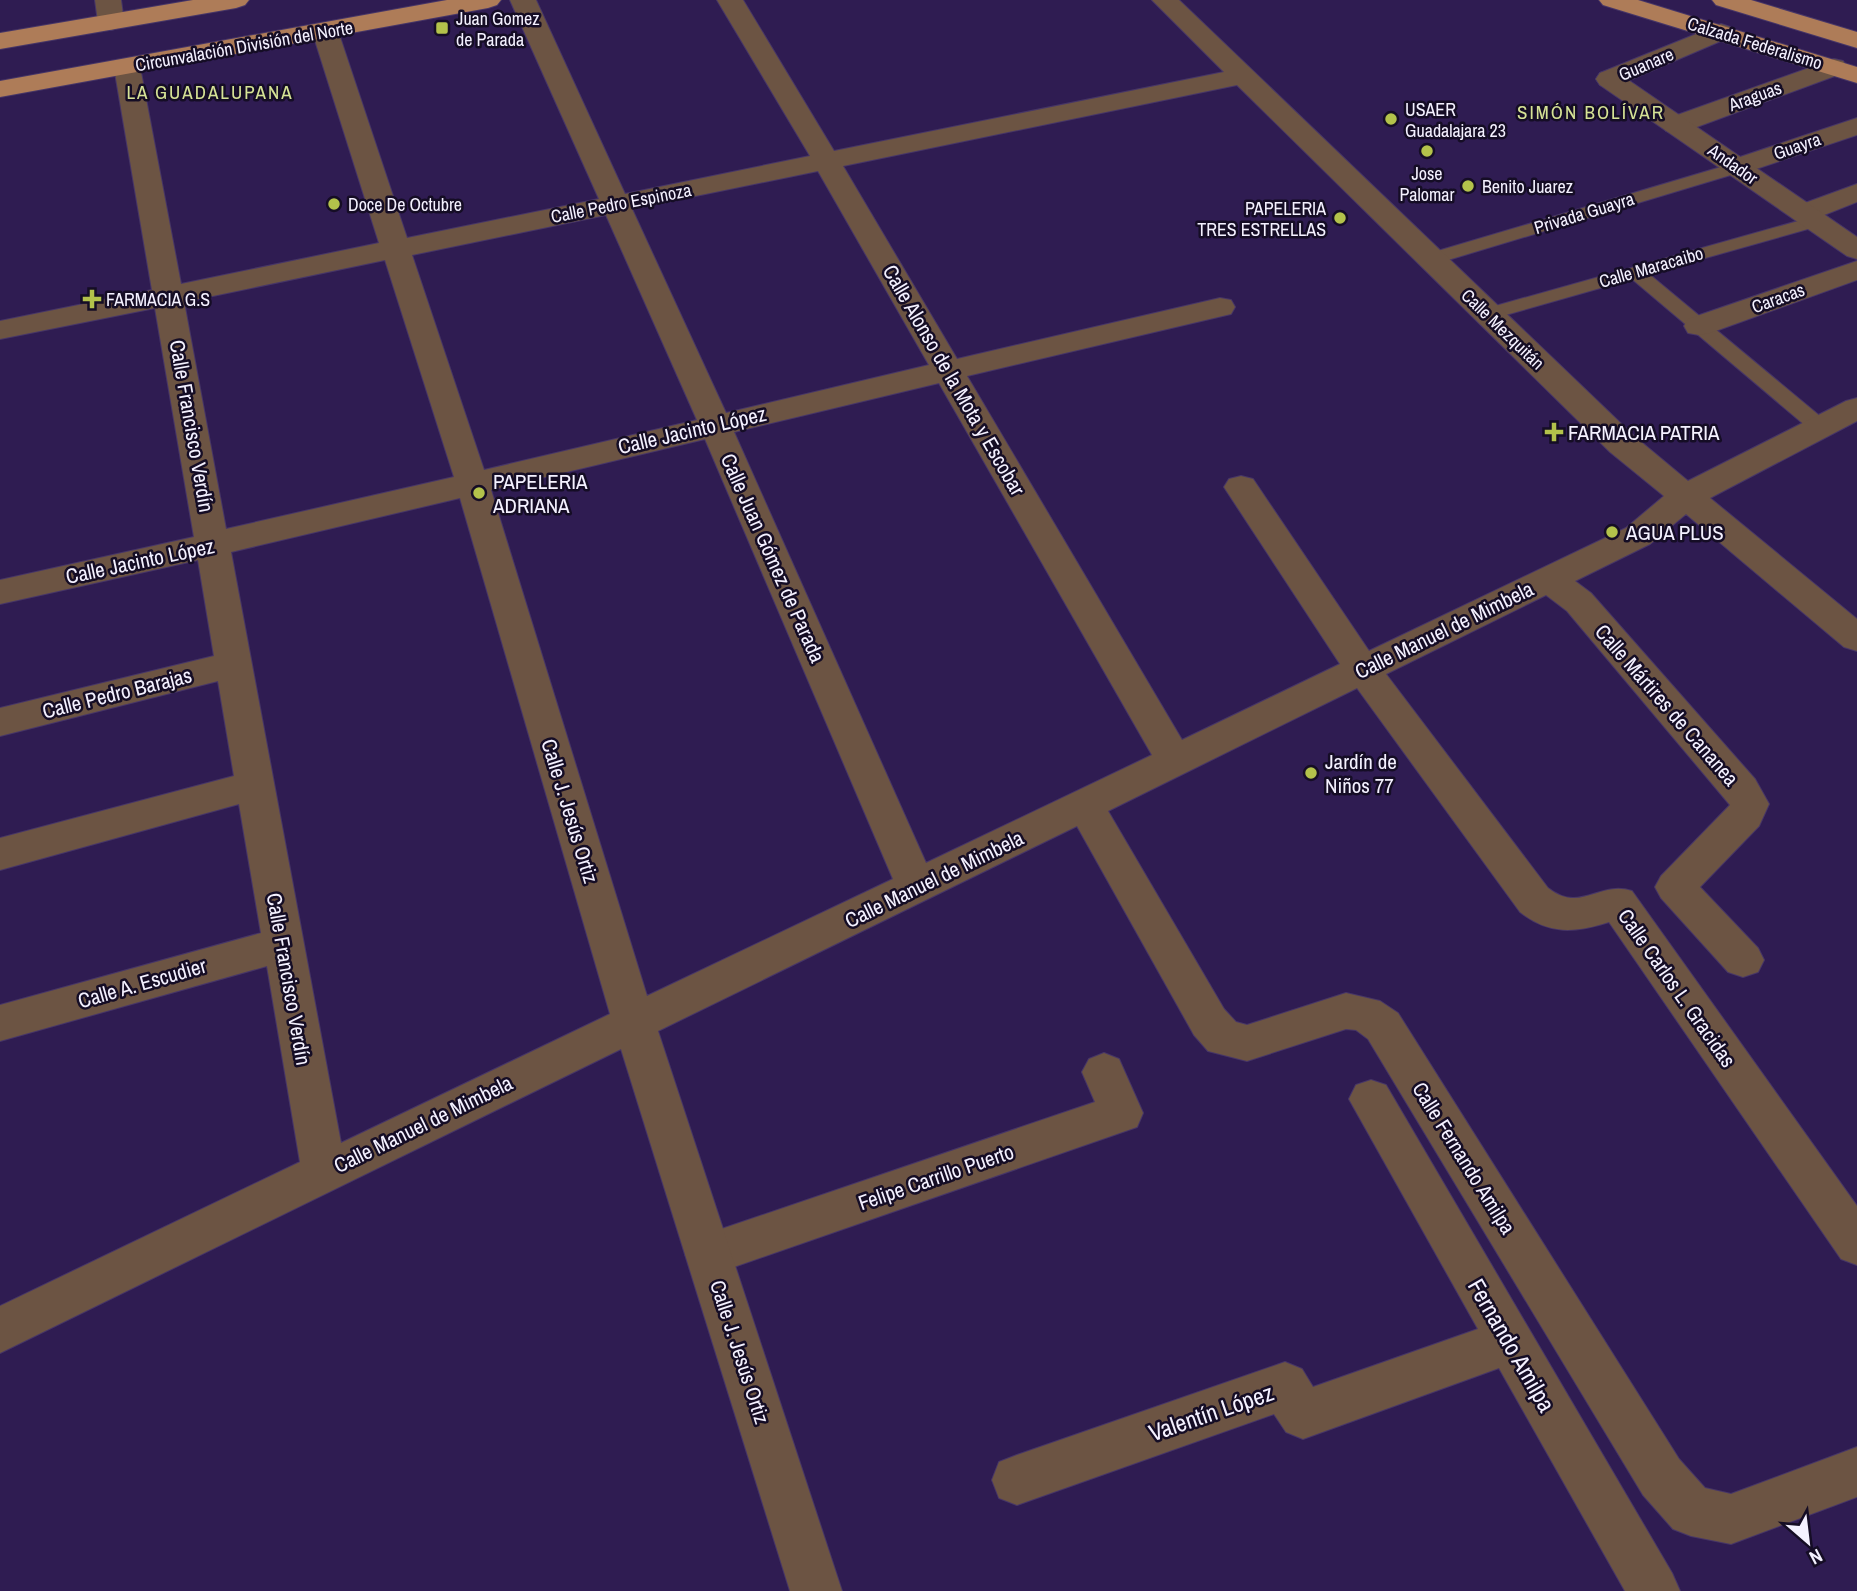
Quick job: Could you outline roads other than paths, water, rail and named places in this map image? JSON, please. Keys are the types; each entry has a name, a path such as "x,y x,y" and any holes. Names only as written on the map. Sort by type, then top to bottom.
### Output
{"main road":[{"path":"0,41 109,11 236,0"},
{"name":"Circunvalación División del Norte","path":"0,89 488,0"},
{"name":"Calzada Federalismo","path":"1612,0 1845,71"},
{"name":"Calzada Federalismo","path":"1724,0 1857,40"}],"street":[{"name":"Calle Juan Gómez de Parada","path":"523,0 715,425 917,888"},
{"name":"Calle Alonso de la Mota y Escobar","path":"730,0 1175,762"},
{"name":"Calle Mezquitán","path":"1165,0 1622,444 1857,638"},
{"name":"Calle J. Jesús Ortiz","path":"324,31 472,483 634,1023 816,1591"},
{"name":"Guanare","path":"1609,79 1721,32"},
{"name":"Calle Francisco Verdín","path":"127,67 170,296 324,1172"},
{"name":"Araguas","path":"1676,125 1845,71"},
{"name":"Calle Pedro Espinoza","path":"0,330 1242,76"},
{"name":"Andador","path":"1609,79 1857,250"},
{"name":"Guayra","path":"1738,167 1857,126"},
{"path":"1810,217 1857,192"},
{"name":"Caracas","path":"1699,326 1857,270"},
{"name":"Calle Jacinto López","path":"0,592 213,545 947,369 1220,307"},
{"name":"Calle Manuel de Mimbela","path":"0,1330 917,888 1638,536 1685,497 1857,408"},
{"path":"1241,487 1363,670"},
{"name":"Calle Mártires de Cananea","path":"1549,579 1579,602 1741,790 1750,804 1745,815 1675,887 1743,960"},
{"name":"Calle Pedro Barajas","path":"0,722 234,664"},
{"name":"Calle Carlos L. Gracidas","path":"1363,670 1534,901 1548,913 1567,917 1618,903 1857,1244"},
{"path":"0,854 256,785"},
{"name":"Calle Fernando Amilpa","path":"1085,806 1209,1022 1223,1038 1247,1043 1346,1011 1365,1014 1383,1026 1661,1477 1691,1511 1731,1519 1857,1472"},
{"name":"Calle A. Escudier","path":"0,1023 283,944"},
{"name":"Felipe Carrillo Puerto","path":"708,1254 1121,1113 1104,1072"},
{"name":"Fernando Amilpa","path":"1371,1099 1654,1591"},
{"name":"Valentín López","path":"1017,1480 1286,1385 1303,1415 1510,1341"}],"lane":[{"name":"Privada Guayra","path":"1431,259 1738,167"},
{"name":"Calle Maracaibo","path":"1488,314 1635,272 1810,217"},
{"path":"1635,272 1819,427"}],"place":[{"name":"Juan Gomez de Parada","path":"442,28"},
{"name":"USAER Guadalajara 23","path":"1391,119"},
{"name":"Jose Palomar","path":"1427,151"},
{"name":"Benito Juarez","path":"1468,186"},
{"name":"Doce De Octubre","path":"334,204"},
{"name":"PAPELERIA TRES ESTRELLAS","path":"1340,218"},
{"name":"FARMACIA G.S","path":"92,299"},
{"name":"FARMACIA PATRIA","path":"1554,432"},
{"name":"PAPELERIA ADRIANA","path":"479,493"},
{"name":"AGUA PLUS","path":"1612,532"},
{"name":"Jardín de Niños 77","path":"1311,773"}],"district":[{"name":"LA GUADALUPANA","path":"210,92"},
{"name":"SIMÓN BOLÍVAR","path":"1591,112"}]}
